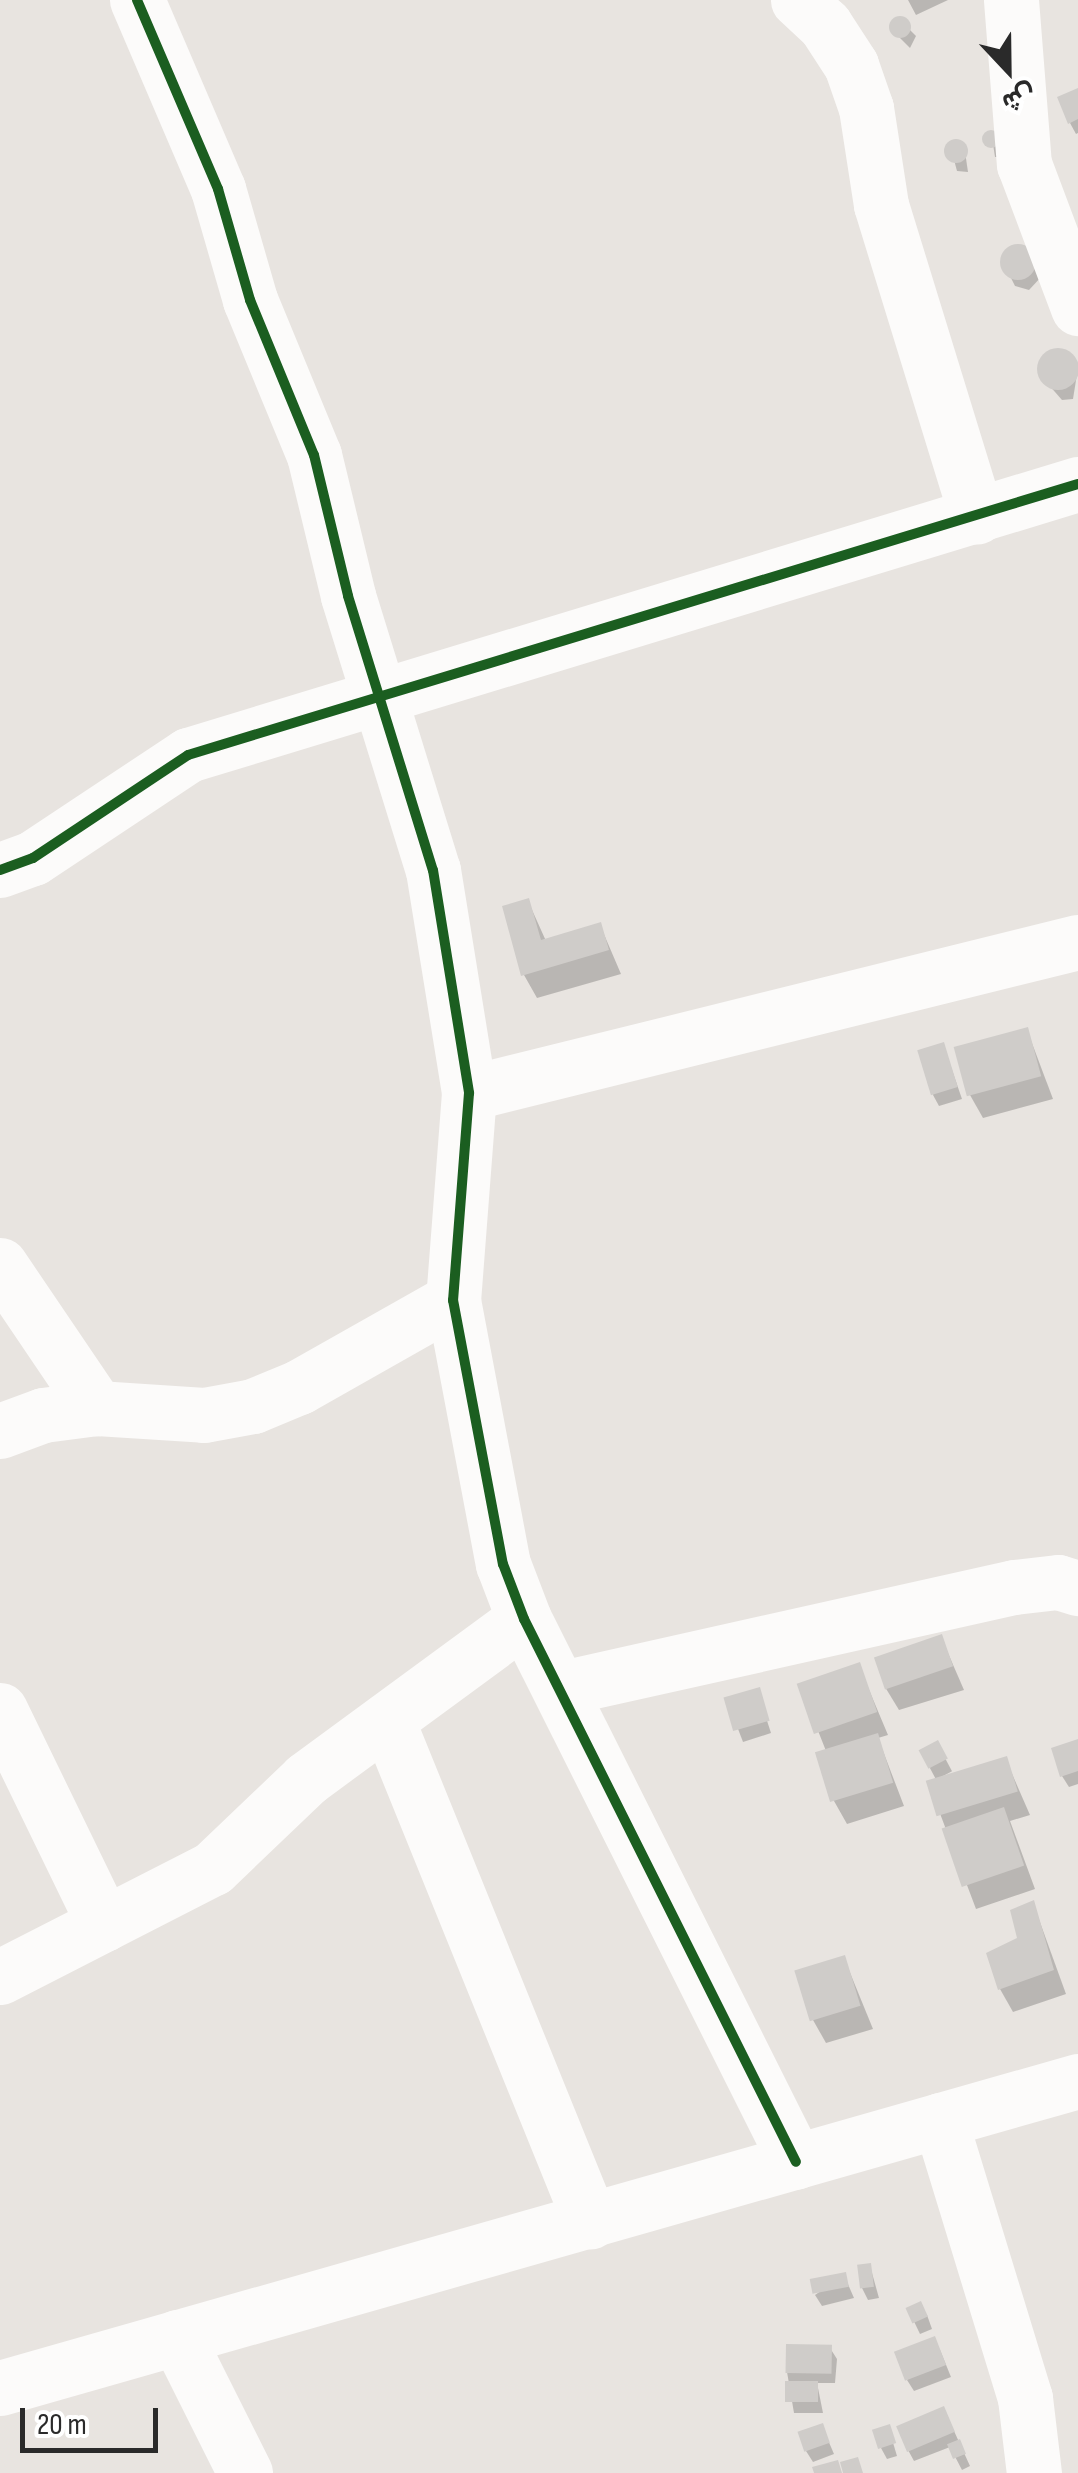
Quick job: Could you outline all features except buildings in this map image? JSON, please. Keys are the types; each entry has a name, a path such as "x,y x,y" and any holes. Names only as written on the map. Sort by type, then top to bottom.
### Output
{"street":[{"path":"137,0 218,189 250,300 314,455 434,870 454,968 470,1093 453,1300 503,1564 524,1619 562,1688 796,2162"},
{"path":"798,0 826,25 851,64 866,108 880,205 976,517"},
{"path":"1011,0 1024,164 1078,308"},
{"path":"0,870 32,858 188,755 1078,484"},
{"path":"470,1093 1078,942"},
{"path":"0,1265 97,1408"},
{"path":"0,1431 43,1415 97,1408 204,1415 253,1406 453,1300"},
{"path":"562,1688 1014,1587 1058,1582 1078,1588"},
{"path":"0,1978 213,1868 306,1779 524,1619"},
{"path":"0,1710 104,1924"},
{"path":"387,1720 590,2221"},
{"path":"0,2388 1078,2082"},
{"path":"940,2120 1025,2398 1034,2473"},
{"path":"176,2338 232,2467"}],"cycle path":[{"path":"137,0 218,189 250,300 314,455 348,596 433,870 469,1093 453,1300 503,1564 524,1619 796,2162"},
{"path":"0,870 33,858 188,755 1078,484"}]}
